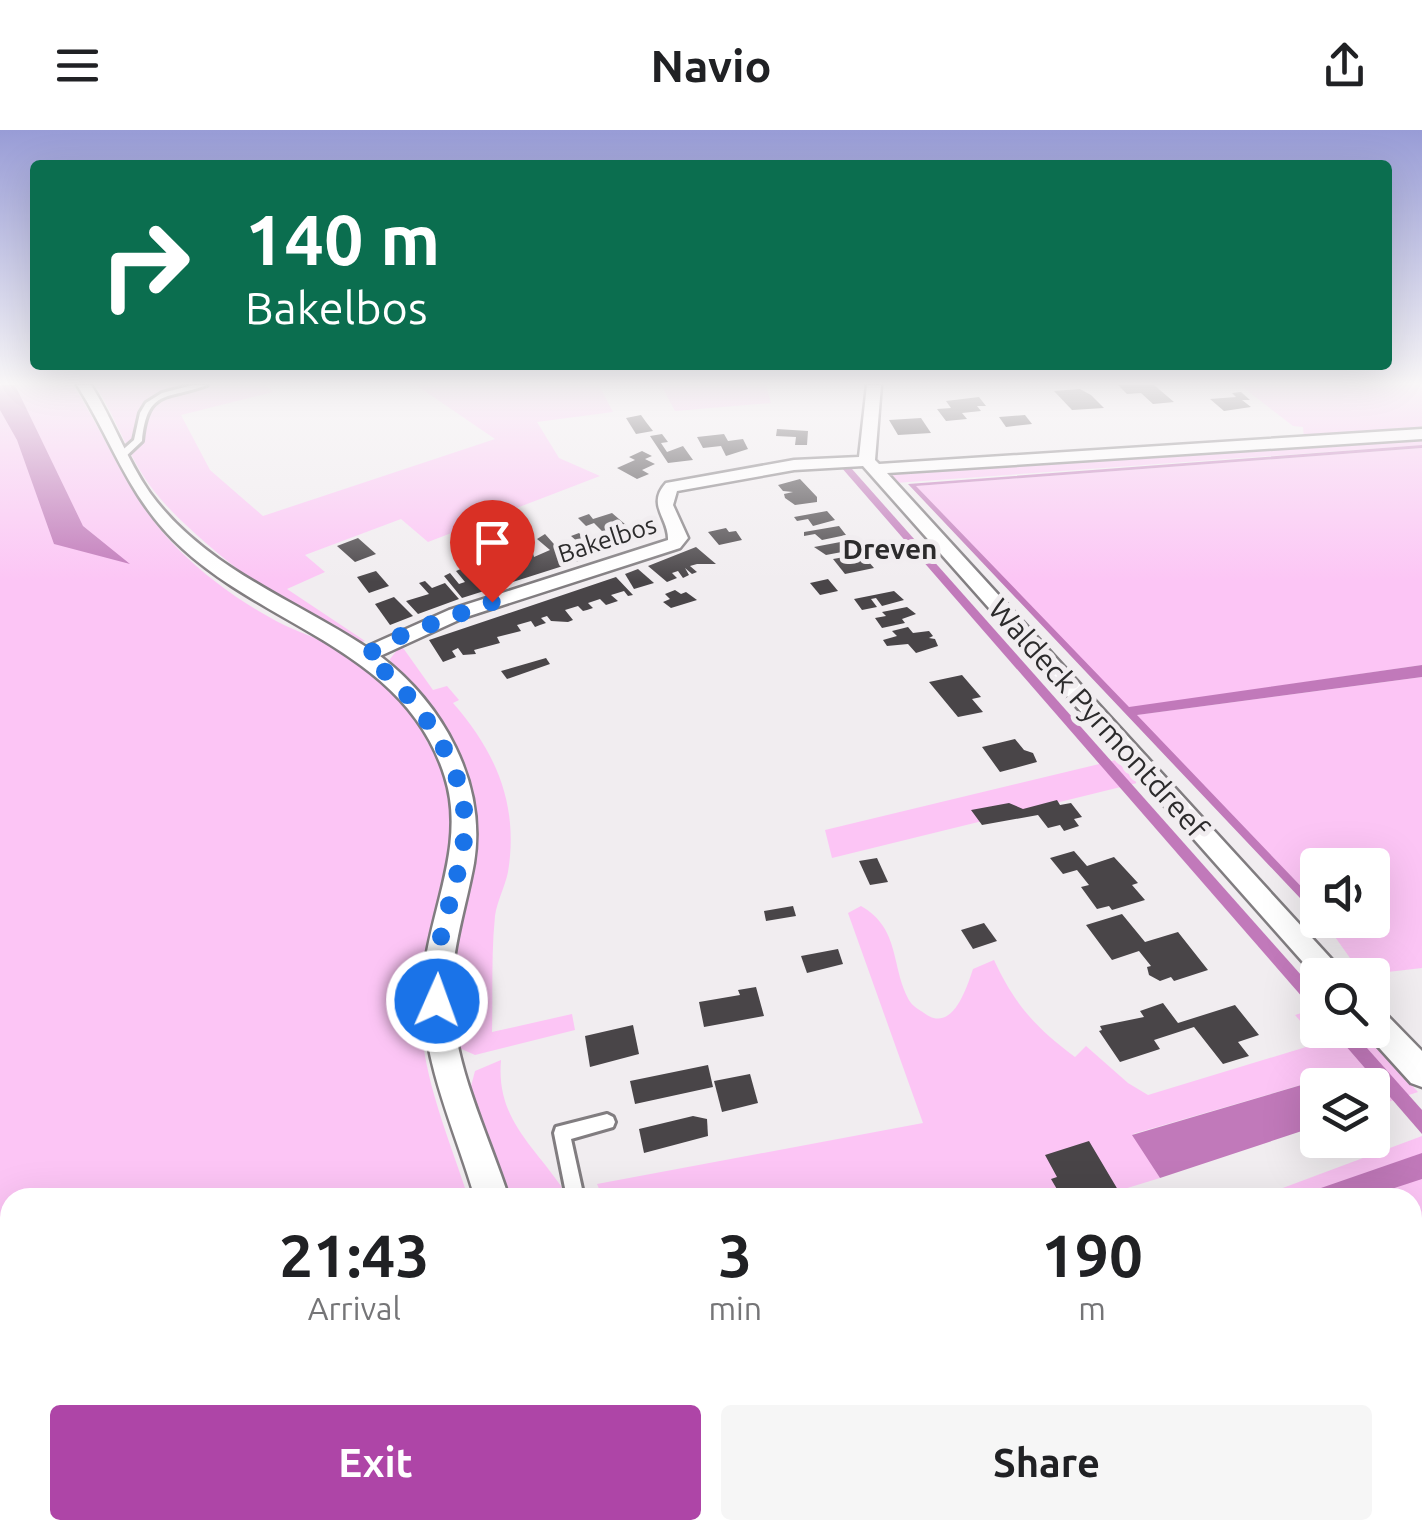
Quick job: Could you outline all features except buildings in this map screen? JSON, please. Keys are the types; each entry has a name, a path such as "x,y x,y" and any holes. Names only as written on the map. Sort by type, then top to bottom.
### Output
{"street":[{"path":"119,451 152,506 229,580 366,655 388,674 443,749 458,778 465,809 464,840 438,951 437,1001 445,1059 489,1188"},
{"path":"872,451 872,465 1125,451"},
{"name":"Bakelbos","path":"366,655 456,614 674,544 678,532 662,501 672,486 794,464 872,465"},
{"name":"Waldeck Pyrmontdreef","path":"872,465 882,482 1316,958"},
{"path":"1390,1038 1422,1073"}],"lane":[{"path":"122,456 128,451"},
{"path":"574,1188 562,1134 607,1122"}],"shaded area":[{"path":"0,451 110,451 162,532 215,582 256,610 353,657 383,681 409,713 448,783 456,826 449,872 424,966 422,1030 437,1103 465,1188 0,1188"},
{"path":"21,451 47,451 83,526 130,564 54,544"},
{"path":"129,451 200,451 210,470 263,516 460,451 555,451 559,458 600,476 428,542 401,519 305,555 325,572 287,589 365,641 362,642 309,618 248,577 191,530 143,475"},
{"path":"1224,451 1342,451 895,483 890,474"},
{"path":"1385,451 916,486 1129,707 1422,665 1422,677 1137,715 1300,885 1300,898 908,484"},
{"path":"1422,451 1422,665 1129,708 915,486"},
{"path":"841,467 852,469 1300,974 1300,994"},
{"path":"401,645 433,690 447,686 459,700 453,703 492,760 507,802 511,848 495,916 492,1032 572,1014 575,1030 475,1055 457,1047 452,960 471,852 473,805 469,781 453,745 391,665 390,659"},
{"path":"1422,677 1422,968 1390,972 1390,958 1350,958 1336,938 1390,938 1390,848 1300,848 1300,885 1136,715"},
{"path":"1116,760 1137,783 832,858 825,830"},
{"path":"861,906 883,926 905,990 911,1003 921,1011 934,1018 950,1014 962,998 973,969 994,960 1018,1003 1048,1036 1075,1057 1086,1046 1148,1095 1303,1048 1378,1048 1418,1092 1390,1101 1390,1068 1300,1068 1300,1085 1133,1134 1160,1178 1127,1188 599,1188 597,1184 923,1123 848,913"},
{"path":"1348,1048 1367,1048 1385,1068 1365,1068"},
{"path":"501,1060 504,1098 510,1114 561,1188 502,1188 470,1090 475,1071"},
{"path":"1390,1074 1422,1110 1422,1134 1390,1097"},
{"path":"1300,1085 1300,1132 1160,1178 1132,1135"},
{"path":"1422,1136 1422,1188 1283,1188 1363,1158 1390,1158 1390,1148"},
{"path":"1422,1153 1422,1179 1394,1188 1321,1188"}],"district":[{"name":"Dreven","path":"890,549"}],"route":[{"path":"437,1001 438,951 464,840 465,809 458,778 443,749 388,674 366,655 404,634 492,602"}]}
